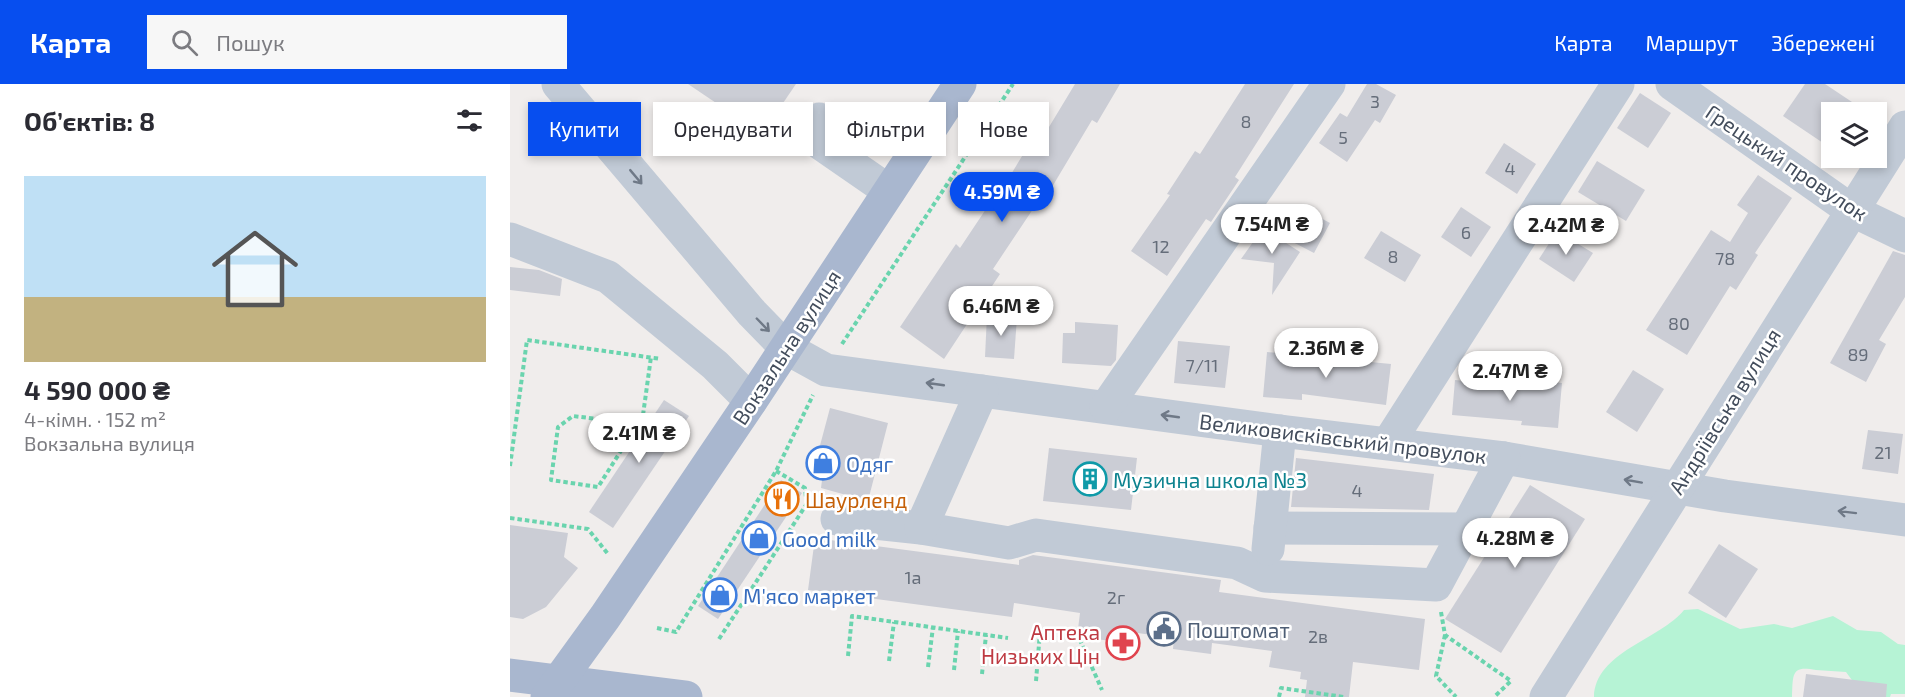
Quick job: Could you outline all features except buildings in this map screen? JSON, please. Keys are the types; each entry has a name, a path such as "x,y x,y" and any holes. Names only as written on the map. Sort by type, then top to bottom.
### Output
{"main road":[{"name":"Вокзальна вулиця","path":"552,689 605,617 751,401 960,84"},
{"path":"510,675 552,689 686,697"}],"street":[{"name":"Великовисківський провулок","path":"558,84 752,313 786,348 826,370 1280,431 1389,442 1504,458 1676,488 1905,520"},
{"path":"1106,407 1329,84"},
{"path":"1389,442 1618,84"},
{"name":"Грецький провулок","path":"1672,84 1851,210 1905,236"},
{"path":"819,119 808,135 889,191"},
{"name":"Андріївська вулиця","path":"1546,697 1905,127"},
{"path":"510,239 608,277 715,365 751,401"},
{"path":"921,528 982,391"},
{"path":"1265,576 1280,431"},
{"path":"837,519 921,528 1009,543 1036,535 1238,562 1265,576 1436,585 1504,458"},
{"path":"1270,528 1465,529"}],"path":[{"path":"510,466 527,340 672,360"},
{"path":"638,424 573,416 558,427 551,480 598,487 644,415 651,357"},
{"path":"719,639 808,502 805,488 776,471"},
{"path":"808,502 837,519"},
{"path":"510,518 588,529 608,554"},
{"path":"1436,585 1444,635 1436,676 1456,697"},
{"path":"848,656 852,616 1008,638"},
{"path":"889,662 894,622"},
{"path":"928,667 933,627"},
{"path":"657,628 676,632"},
{"path":"954,670 958,631"},
{"path":"1036,681 1040,632 1079,638 1102,690"},
{"path":"982,674 986,635"},
{"path":"1444,635 1511,681 1494,697"},
{"path":"1279,697 1281,688 1344,697"}],"green space":[{"path":"1698,609 1740,629 1774,624 1792,628 1833,616 1857,630 1881,632 1898,644 1905,645 1905,694 1891,694 1890,697 1856,697 1857,687 1846,672 1802,669 1798,670 1793,677 1792,697 1594,697 1597,682 1605,668 1617,657 1660,630 1684,610"}],"place":[{"name":"Одяг","path":"823,463"},
{"name":"Музична школа №3","path":"1090,479"},
{"name":"Шаурленд","path":"782,499"},
{"name":"Good milk","path":"759,538"},
{"name":"М'ясо маркет","path":"720,595"},
{"name":"Поштомат","path":"1164,629"},
{"name":"Аптека Низьких Цін","path":"1123,643"}]}
